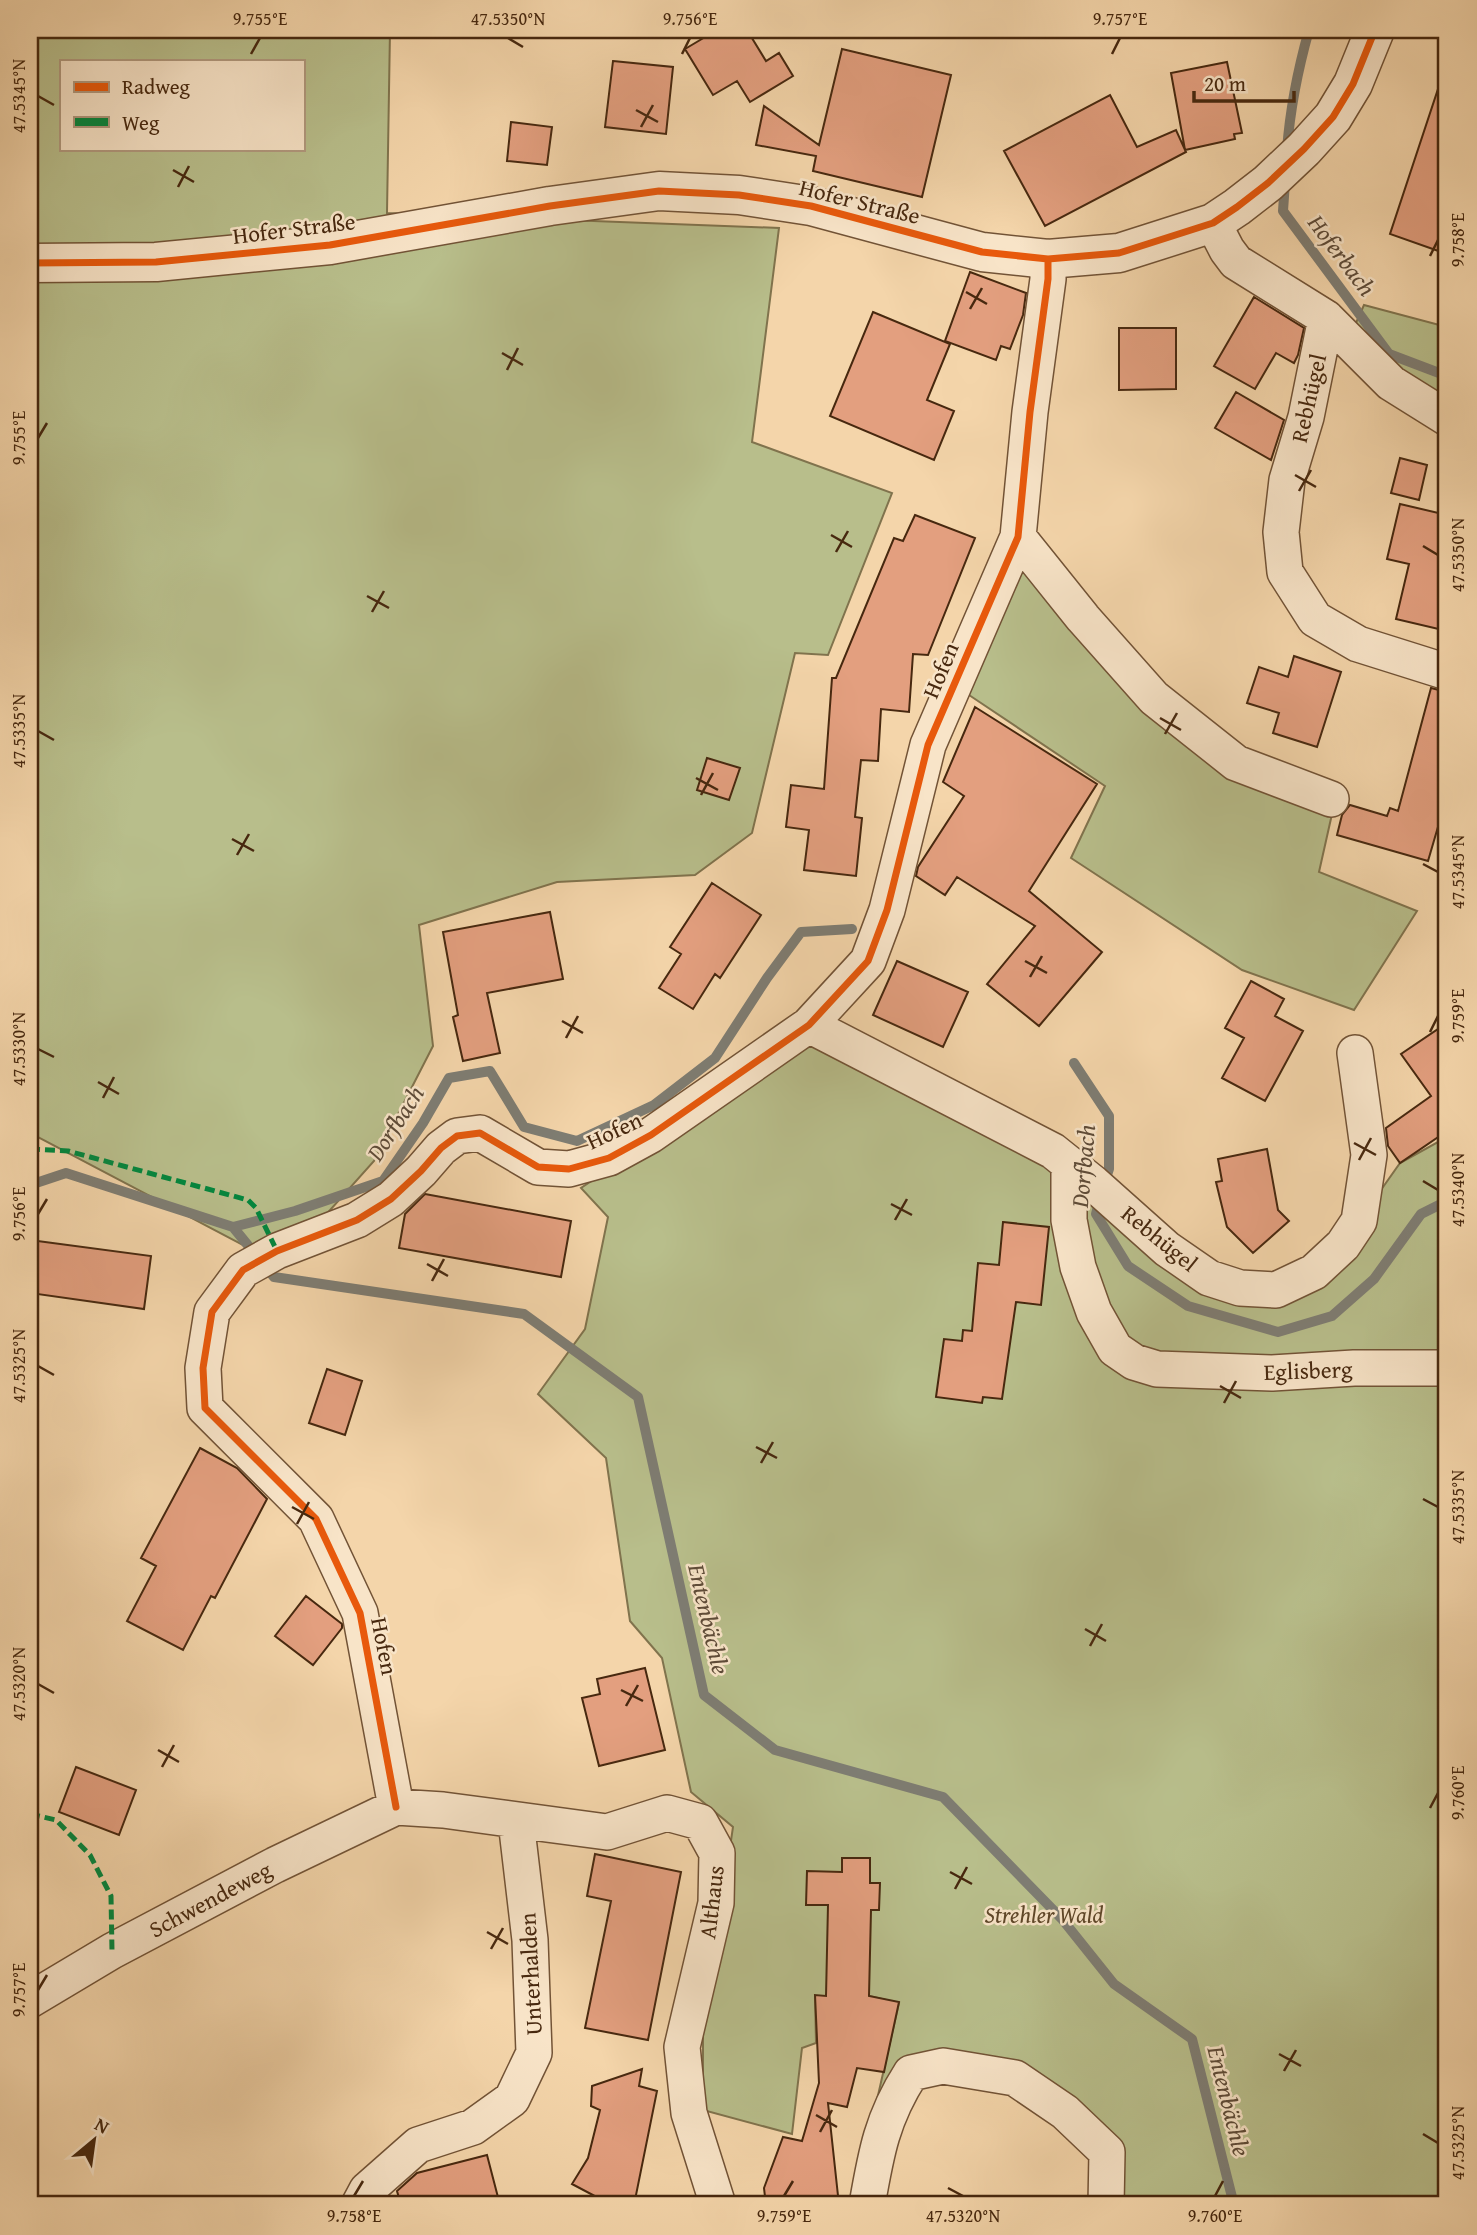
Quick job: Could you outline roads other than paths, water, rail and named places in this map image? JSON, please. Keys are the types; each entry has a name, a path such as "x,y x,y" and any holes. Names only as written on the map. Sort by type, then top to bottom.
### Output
{"street":[{"name":"Hofer Straße","path":"30,263 156,262 330,245 550,206 659,191 739,195 811,206 982,251 1048,259 1119,253 1213,223 1237,207 1291,162 1332,117 1353,84 1375,30"},
{"path":"1213,223 1236,262 1326,318 1391,383 1447,418"},
{"name":"Hofen","path":"396,1807 360,1614 316,1519 205,1408 203,1368 212,1312 243,1270 277,1251 357,1220 391,1199 441,1148 457,1136 480,1133 538,1167 569,1169 609,1158 651,1135 809,1025 867,961 887,910 928,745 1018,537 1030,412 1048,279 1048,259"},
{"name":"Rebhügel","path":"1326,318 1306,416 1287,480 1281,532 1285,572 1315,619 1358,644 1447,672"},
{"path":"1018,537 1083,618 1154,698 1236,763 1331,799"},
{"name":"Rebhügel","path":"809,1025 1053,1151 1167,1249 1209,1278 1240,1288 1276,1290 1314,1272 1343,1245 1359,1221 1369,1155 1355,1053"},
{"name":"Eglisberg","path":"1094,1184 1069,1220 1077,1267 1094,1312 1115,1349 1133,1362 1157,1369 1272,1373 1354,1368 1447,1368"},
{"name":"Althaus","path":"396,1807 443,1810 607,1832 667,1814 701,1822 717,1853 716,1903 682,2047 689,2113 718,2205"},
{"name":"Schwendeweg","path":"30,2000 123,1945 275,1865 396,1807"},
{"name":"Unterhalden","path":"359,2205 367,2190 418,2145 473,2127 512,2099 534,2053 530,1940 516,1821"},
{"path":"867,2205 878,2142 897,2094 911,2073 943,2066 1016,2078 1065,2112 1107,2152 1106,2205"}],"waterway":[{"name":"Hoferbach","path":"1287,150 1295,89 1309,30"},
{"name":"Hoferbach","path":"1285,182 1283,211 1389,354 1447,376"},
{"name":"Dorfbach","path":"30,1185 66,1173 233,1227 295,1211 383,1181 423,1123 449,1078 490,1071 524,1127 577,1141 654,1105 715,1058 767,978 801,932 852,929"},
{"name":"Dorfbach","path":"1074,1063 1109,1116 1109,1169 1104,1184"},
{"name":"Dorfbach","path":"1100,1199 1096,1214 1128,1266 1188,1306 1278,1332 1332,1316 1374,1279 1421,1214 1447,1201"},
{"name":"Entenbächle","path":"233,1227 274,1277 524,1314 638,1397 704,1695 775,1750 943,1797 1062,1919 1114,1984 1192,2039 1234,2205"}],"park label":[{"name":"Strehler Wald","path":"1044,1914"}]}
